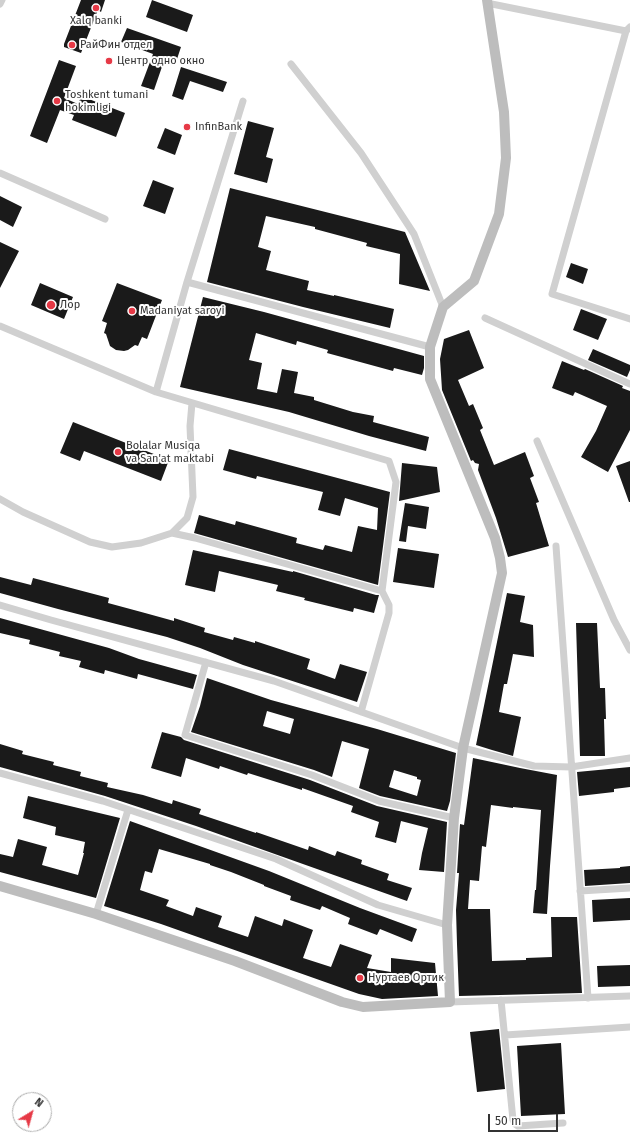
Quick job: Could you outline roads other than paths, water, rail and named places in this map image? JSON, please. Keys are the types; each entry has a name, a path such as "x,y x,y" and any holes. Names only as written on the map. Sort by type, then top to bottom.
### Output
{"street":[{"path":"0,4 2,0"},
{"path":"450,1002 448,925 454,818 463,748 502,573 495,538 430,378 430,347 442,307 474,281 500,214 506,158 504,112 487,1 628,29 552,294 630,318"},
{"path":"291,64 361,153 414,234 442,307"},
{"path":"156,392 187,282 243,101"},
{"path":"0,173 105,219"},
{"path":"187,282 430,347"},
{"path":"485,318 630,383"},
{"path":"0,326 156,392 389,461 396,482 382,591 389,605 389,613 361,712"},
{"path":"0,499 23,512 90,542 112,547 141,543 172,533 187,518 192,497 190,426 192,403"},
{"path":"537,441 614,620 630,650"},
{"path":"172,533 195,538 382,591"},
{"path":"556,546 588,998"},
{"path":"0,605 274,680 463,748 534,766 571,767 630,758"},
{"path":"206,662 185,735 312,775 379,801 454,818"},
{"path":"0,773 95,799 276,859 378,905 448,925"},
{"path":"96,914 128,810"},
{"path":"0,886 96,914 235,961 342,1002 363,1007 450,1002 630,996"},
{"path":"580,891 630,888"},
{"path":"501,1000 515,1124 518,1126 563,1122"},
{"path":"505,1035 630,1027"}],"place":[{"name":"Xalq banki","path":"96,8"},
{"name":"РайФин отдел","path":"72,45"},
{"name":"Центр одно окно","path":"109,61"},
{"name":"Toshkent tumani hokimligi","path":"57,101"},
{"name":"InfinBank","path":"187,127"},
{"name":"Лор","path":"51,305"},
{"name":"Madaniyat saroyi","path":"132,311"},
{"name":"Bolalar Musiqa va San'at maktabi","path":"118,452"},
{"name":"Нуртаев Ортик","path":"360,978"}]}
